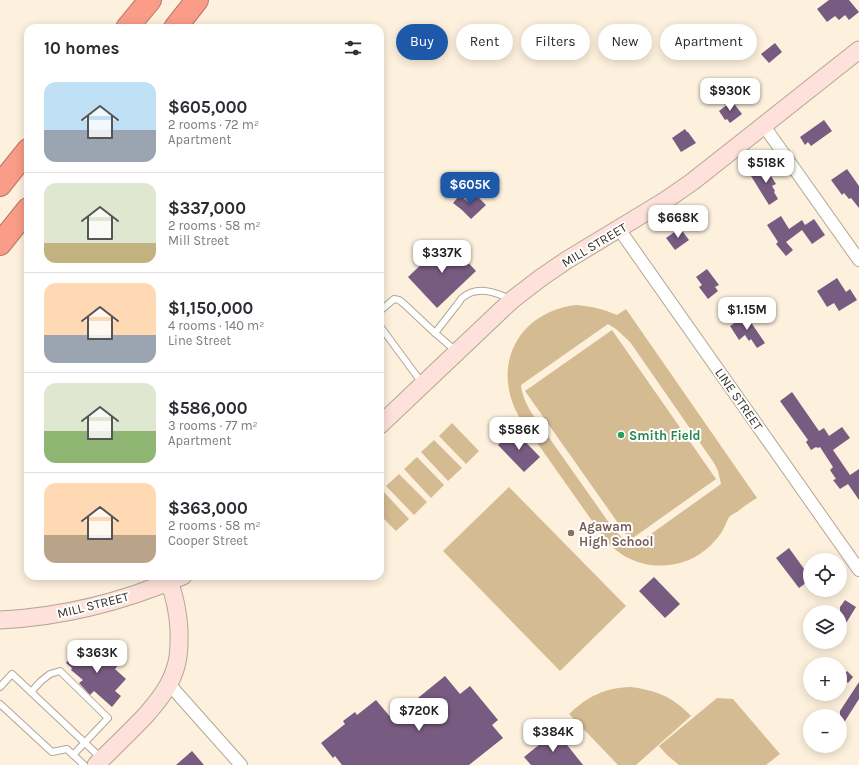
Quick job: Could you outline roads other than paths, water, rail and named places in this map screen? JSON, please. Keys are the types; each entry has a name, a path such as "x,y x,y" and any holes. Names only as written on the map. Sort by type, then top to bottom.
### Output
{"highway":[{"path":"130,24 150,0"},
{"path":"178,24 197,0"},
{"path":"0,185 24,155"},
{"path":"0,244 24,214"}],"street":[{"name":"MILL STREET","path":"384,421 512,300 568,260 666,200 692,182 859,50"},
{"path":"764,126 859,260"},
{"name":"LINE STREET","path":"619,229 859,570"},
{"name":"MILL STREET","path":"0,620 32,618 79,610 124,598 167,580"},
{"path":"95,764 138,723 169,684 178,660 179,638 178,612 172,580"},
{"path":"169,684 241,765"}],"lane":[{"path":"435,333 462,298 470,294 481,291 491,291 512,300"},
{"path":"384,308 394,299 403,302 457,352"},
{"path":"384,331 423,384"},
{"path":"31,692 50,674 60,671 108,718 73,755"},
{"path":"0,687 12,674 84,742 95,764"},
{"path":"0,704 52,752 67,749 73,755 95,764"}],"place":[{"name":"Smith Field","path":"621,435"},
{"name":"Agawam High School","path":"571,533"}]}
